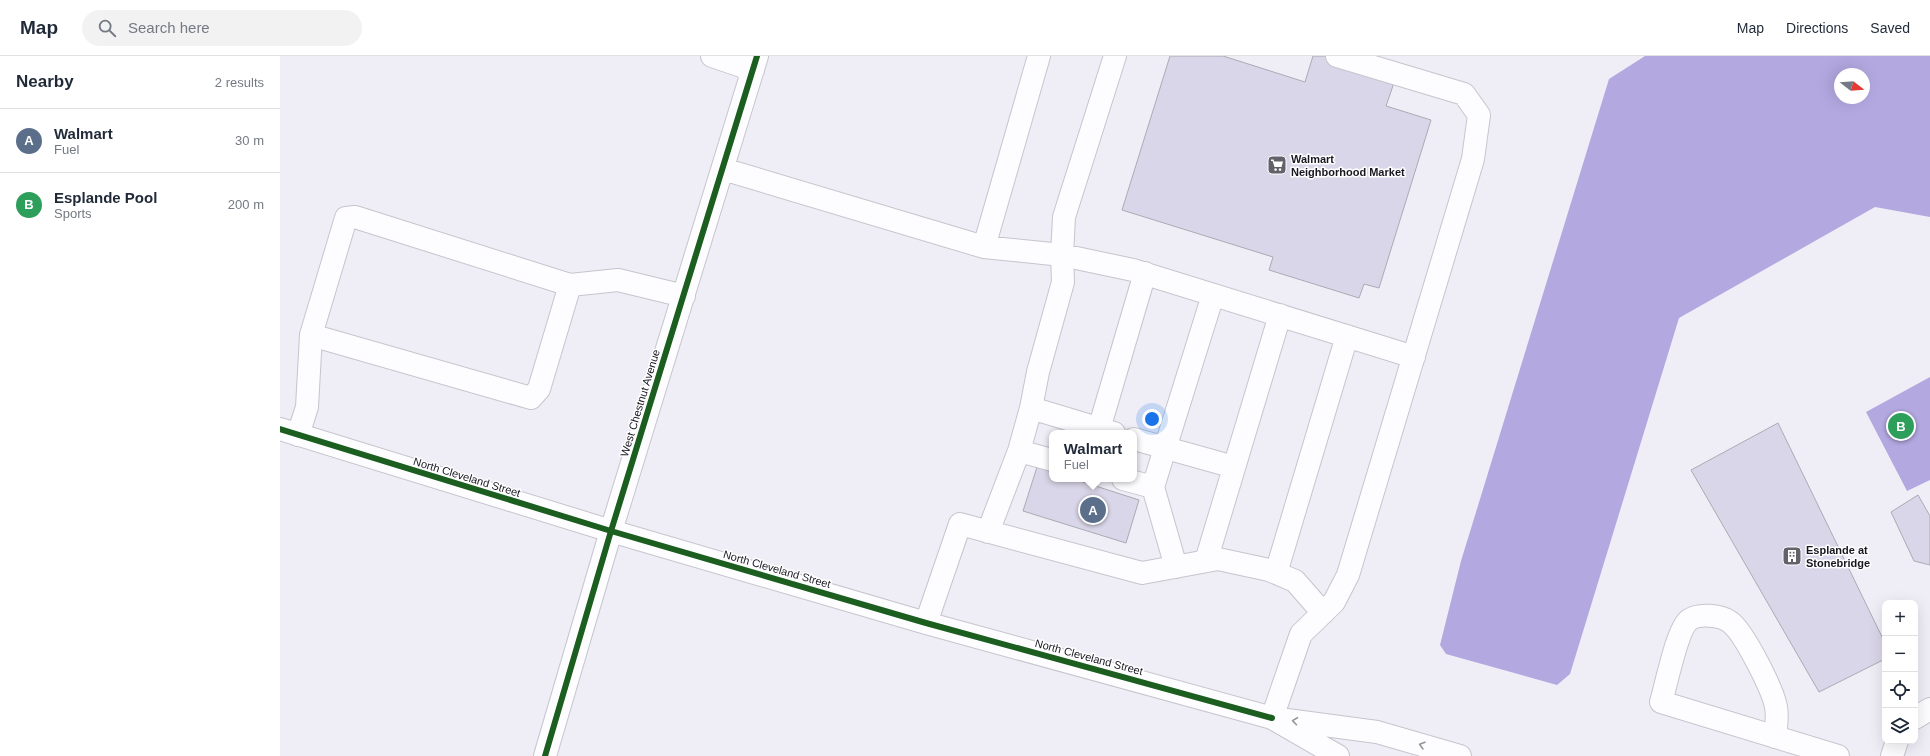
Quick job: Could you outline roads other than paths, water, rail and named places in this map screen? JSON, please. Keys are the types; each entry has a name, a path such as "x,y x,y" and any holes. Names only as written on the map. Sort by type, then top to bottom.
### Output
{"street":[{"path":"712,56 755,63"},
{"path":"984,247 1039,56"},
{"path":"988,532 1019,451 1031,408 1038,372 1062,282 1064,217 1115,56"},
{"path":"1272,718 1301,634 1334,602 1348,575 1473,159 1479,115 1464,94 1337,56"},
{"name":"West Chestnut Avenue","path":"545,756 611,531 755,63"},
{"path":"723,169 984,247 1062,255 1145,274 1414,357"},
{"path":"289,432 307,407 311,335 346,218 355,217 570,285 618,280 684,296"},
{"path":"1106,430 1145,274"},
{"path":"311,335 531,398 539,389 570,285"},
{"path":"1176,567 1153,487 1213,295"},
{"path":"1206,561 1280,315"},
{"path":"1276,573 1347,336"},
{"path":"1031,408 1103,430"},
{"name":"North Cleveland Street","path":"289,432 611,531 926,623 1272,718 1376,732 1460,756"},
{"path":"1137,440 1234,467"},
{"path":"1019,451 1049,459"},
{"path":"1134,482 1153,487"},
{"path":"926,623 960,524 1142,573 1218,559 1269,570 1294,581 1322,613"},
{"path":"1775,737 1776,706 1758,664 1741,633 1729,621 1717,616 1701,616 1689,620 1681,632 1661,702 1775,737 1838,756"},
{"path":"1918,716 1930,708"},
{"name":"North Cleveland Street","path":"1272,718 1338,756"},
{"path":"1892,756 1896,744"}],"place":[{"name":"Walmart Neighborhood Market","path":"1277,165"},
{"name":"Esplande Pool","path":"1901,426"},
{"name":"Walmart","path":"1093,510"},
{"name":"Esplande at Stonebridge","path":"1792,556"}]}
